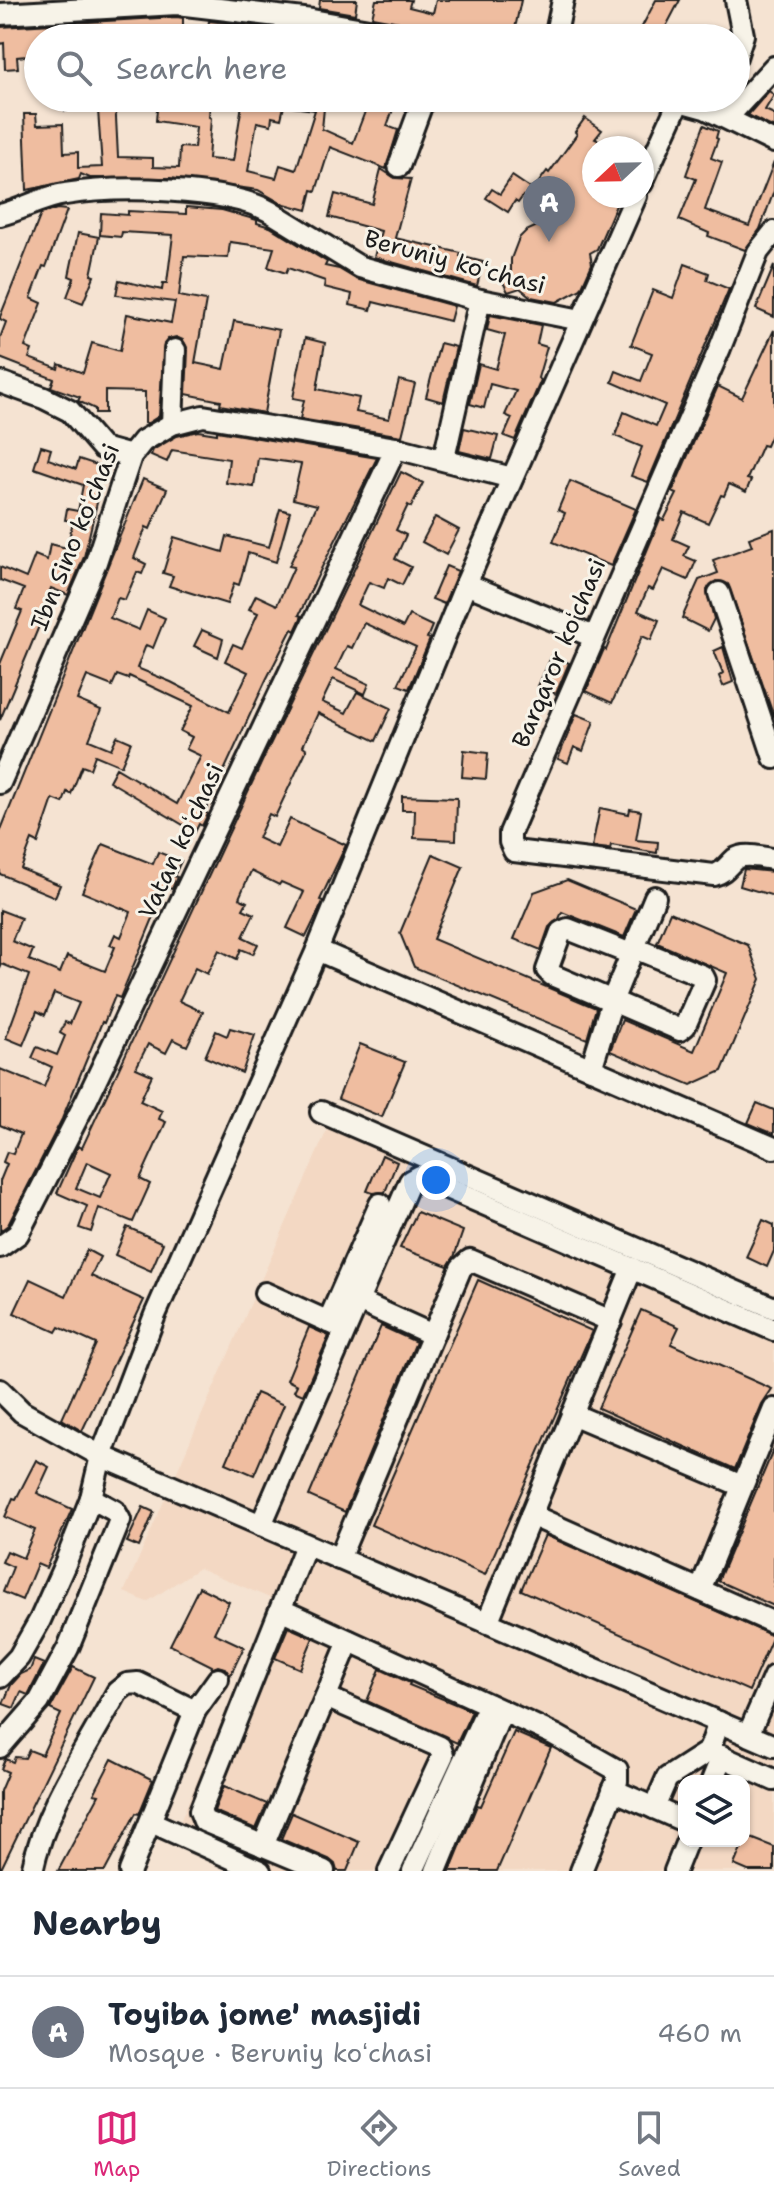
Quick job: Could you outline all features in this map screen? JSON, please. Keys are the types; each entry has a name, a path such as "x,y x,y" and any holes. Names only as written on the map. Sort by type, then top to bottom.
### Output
{"street":[{"path":"558,24 563,0"},
{"path":"736,0 741,24"},
{"path":"0,14 177,4 335,24"},
{"path":"750,93 774,67"},
{"path":"399,166 419,112"},
{"path":"654,152 669,112"},
{"path":"719,112 774,142"},
{"path":"727,118 733,112"},
{"name":"Beruniy koʻchasi","path":"3,214 49,197 104,191 169,192 237,200 269,211 360,267 480,300 581,320"},
{"path":"0,1677 19,1657 40,1620 91,1498 101,1456 155,1315 317,950 466,584 631,208"},
{"path":"0,234 3,214"},
{"name":"Barqaror koʻchasi","path":"774,232 758,252 720,348 510,833 514,851 714,875 723,873 736,858 744,855 774,859"},
{"path":"444,458 480,300"},
{"path":"172,424 175,350"},
{"path":"0,382 70,411 102,448 131,456"},
{"name":"Ibn Sino koʻchasi","path":"0,783 96,562 131,456 143,441 172,424 203,416 396,448 512,478"},
{"name":"Vatan koʻchasi","path":"0,1247 18,1234 87,1099 396,448"},
{"path":"466,584 594,637"},
{"path":"719,593 774,758"},
{"path":"591,1069 612,1001 655,897"},
{"path":"568,929 703,976 705,980 685,1026 680,1030 612,1001 547,970 561,932 568,929"},
{"path":"317,950 774,1148"},
{"path":"321,1112 774,1308"},
{"path":"337,1326 358,1301 410,1181 419,1176 774,1330"},
{"path":"261,1525 380,1204"},
{"path":"339,1559 461,1268 470,1260 611,1321"},
{"path":"487,1623 632,1268"},
{"path":"265,1293 337,1326"},
{"path":"358,1301 433,1335"},
{"path":"0,1390 22,1412 101,1456 774,1746"},
{"path":"700,1590 774,1409"},
{"path":"572,1414 742,1486"},
{"path":"0,1747 39,1702 68,1648 120,1520 115,1511 91,1498"},
{"path":"531,1515 774,1623"},
{"path":"306,1545 200,1811 204,1821 324,1871"},
{"path":"282,1610 555,1735 617,1770 617,1781 581,1871"},
{"path":"263,1846 349,1641"},
{"path":"748,1735 774,1676"},
{"path":"130,1871 195,1711 218,1679"},
{"path":"32,1871 58,1799 117,1692 127,1684 138,1683 195,1711"},
{"path":"326,1697 440,1747 443,1755 389,1871"},
{"path":"413,1871 495,1708"},
{"path":"436,1871 495,1708"},
{"path":"713,1775 719,1722"},
{"path":"715,1754 774,1780"},
{"path":"654,1808 667,1778 715,1754"},
{"path":"613,1790 678,1818"},
{"path":"151,1822 260,1871"},
{"path":"675,1871 685,1847"}],"shaded area":[{"path":"334,1114 774,1312 774,1871 245,1871 173,1839 272,1599 199,1568 147,1602 124,1592"}],"building":[{"path":"320,0 357,0 355,14 319,8"},
{"path":"376,0 411,0 409,7 433,13 436,0 521,0 516,24 410,24 372,17"},
{"path":"656,0 680,0 667,24 643,24"},
{"path":"177,17 183,18 183,24 53,24"},
{"path":"24,26 24,56 17,57 18,68 5,69 0,27"},
{"path":"769,91 774,95 765,110 774,114 774,128 748,115"},
{"path":"98,112 116,112 118,157 153,158 153,167 179,168 180,147 194,148 196,127 156,121 157,112 209,112 208,159 233,161 241,112 283,112 281,119 272,117 271,125 257,122 248,171 276,178 280,165 296,170 314,112 324,112 322,129 353,143 365,112 392,112 387,126 398,130 386,169 330,147 307,210 281,203 258,190 170,178 90,178 81,174 79,179 27,190 24,114 36,114 37,125 63,124 64,153 78,152 78,168 102,167"},
{"path":"585,118 602,130 597,136 582,136 582,208 615,208 597,249 590,253 592,264 581,289 557,302 531,297 520,288 508,292 500,276 511,271 511,259 519,238 526,231 553,219 523,196 518,203 515,201 508,212 486,198 492,189 500,194 512,176 533,190 547,171 549,173 577,134 575,132"},
{"path":"704,125 718,131 711,158 722,162 705,210 749,226 774,162 774,191 760,229 745,250 708,236 709,233 679,220 696,179 686,175"},
{"path":"381,169 395,178 411,179 395,238 461,253 460,256 483,262 477,286 374,257 381,231 329,217 335,194 372,204"},
{"path":"186,207 222,210 257,220 257,223 270,227 327,262 325,266 339,269 356,279 454,306 450,321 373,302 371,310 350,305 352,294 324,287 325,281 288,268 286,273 268,267 274,248 230,242 228,258 184,256 179,296 206,301 195,363 224,369 234,321 279,330 264,413 220,405 221,401 186,394 188,350 183,340 176,337 164,344 159,416 148,423 145,423 145,392 105,391 105,413 95,413 95,409 78,401 80,397 51,387 54,379 0,358 0,338 6,322 0,317 41,214 57,209 67,210 31,298 42,303 25,347 32,350 29,358 58,369 59,364 83,373 92,343 120,351 127,314 171,323 175,302 116,295 119,280 162,290 163,283 167,283 173,235 122,232 121,237 100,235 101,213 186,214"},
{"path":"78,233 99,237 91,275 94,276 83,303 67,297 74,278 69,276"},
{"path":"685,264 709,273 707,280 729,289 648,482 631,476 642,447 615,436 624,412 656,426 665,405 612,382 616,371 641,381 652,353 631,345 653,290 673,298"},
{"path":"774,266 774,317 756,309"},
{"path":"490,315 541,325 537,344 547,347 538,378 541,380 515,440 504,436 512,418 505,415 516,391 490,384 484,408 470,404 479,364 496,369 505,335 487,330"},
{"path":"774,330 774,428 766,446 762,445 747,479 751,480 746,492 729,484 708,523 684,512 673,539 689,546 684,556 696,561 688,580 663,569 653,590 648,588 638,611 659,620 651,640 642,636 612,703 586,691 660,519 664,520 677,494 672,492 718,386 742,398"},
{"path":"305,338 325,343 317,389 359,398 356,412 389,419 399,380 415,384 402,436 300,419 304,400 293,398"},
{"path":"440,343 456,347 443,402 426,397"},
{"path":"464,428 498,436 492,459 459,451"},
{"path":"198,431 217,434 217,431 377,458 299,615 302,616 295,631 292,629 266,680 205,812 208,814 195,832 109,781 116,768 177,804 201,756 186,749 192,737 180,731 193,706 129,676 128,679 117,675 112,686 87,676 77,700 101,710 89,740 111,749 117,736 131,742 121,766 95,755 90,769 82,766 71,794 67,792 63,803 53,799 38,843 32,840 21,869 60,885 55,897 0,874 0,832 143,479 167,489 150,529 146,527 134,558 146,564 142,574 137,572 125,600 118,598 110,618 139,630 147,610 165,618 153,648 146,645 137,668 229,712 248,672 225,661 233,644 242,648 258,613 249,609 256,595 277,605 294,567 289,566 317,505 293,499 301,464 258,458 254,487 226,483 229,459 172,450 167,462 151,455 153,450 177,436"},
{"path":"41,446 51,449 48,459 76,469 79,459 103,467 95,488 100,490 84,557 68,595 51,588 39,619 42,619 0,720 0,664 22,611 16,609 24,589 0,580 0,567 26,578 35,555 47,560 50,544 67,548 73,521 65,520 67,509 78,511 83,485 34,468"},
{"path":"401,472 423,483 396,530 406,535 395,559 411,567 402,585 388,578 384,588 369,582 358,605 403,627 409,615 432,626 427,638 430,639 409,689 398,685 416,647 364,623 352,648 347,646 336,669 369,684 365,694 333,679 322,702 346,713 357,692 391,708 376,741 318,713 303,746 307,749 275,817 269,814 258,838 277,847 290,819 346,845 320,900 323,901 321,906 306,937 287,928 304,892 281,882 279,885 251,871 239,898 247,902 243,909 254,914 243,937 258,944 253,954 241,949 237,959 219,950 207,974 195,968 179,1001 203,1012 187,1046 173,1039 166,1053 148,1044 136,1068 152,1075 140,1101 162,1111 159,1119 166,1122 140,1179 150,1184 133,1222 99,1208 91,1232 79,1228 87,1206 57,1193 78,1146 82,1148","holes":["87,1162 111,1173 100,1198 76,1188"]},
{"path":"570,481 636,509 611,566 553,542 565,513 558,510"},
{"path":"280,509 290,512 276,562 248,553 239,585 234,583 227,604 169,586 173,576 163,573 174,537 223,552 227,536 269,547"},
{"path":"435,517 459,530 446,555 422,542"},
{"path":"774,529 774,717 728,584 716,581 707,590 714,619 708,631 682,618 699,580 718,573 713,560 752,546 749,538"},
{"path":"446,566 458,571 444,604 432,599"},
{"path":"202,630 223,639 218,657 194,646"},
{"path":"723,647 733,682 723,686 719,676 723,673 714,651"},
{"path":"552,655 569,663 556,694 538,686"},
{"path":"576,714 594,721 583,751 574,747 568,763 558,759"},
{"path":"464,750 488,753 486,779 462,777"},
{"path":"402,796 457,798 456,840 414,838 415,810 402,810"},
{"path":"600,808 629,814 630,809 641,811 636,840 658,842 657,853 611,845 610,849 592,847"},
{"path":"103,844 153,864 158,852 181,861 174,876 177,877 172,889 166,887 120,998 115,996 102,1022 62,1119 8,1225 0,1231 0,1181 7,1164 3,1162 7,1152 13,1154 21,1134 0,1125 0,1069 44,1087 52,1067 32,1058 37,1047 57,1055 65,1036 60,1033 65,1022 70,1024 79,1003 54,993 45,1015 37,1011 23,1045 6,1038 29,975 2,964 0,969 0,910 21,918 12,941 33,950 29,960 60,973 67,956 105,971 115,947 110,945 115,934 121,937 131,912 82,892"},
{"path":"433,854 463,867 433,939 596,1008 587,1039 414,967 400,933"},
{"path":"744,869 774,872 774,896 740,886"},
{"path":"567,880 636,909 624,937 562,912 549,927 541,950 514,939 534,892"},
{"path":"670,912 748,945 761,979 722,1071 691,1085 610,1051 622,1020 694,1051 727,973 657,943"},
{"path":"230,1028 255,1035 242,1073 205,1057 216,1031 227,1036"},
{"path":"360,1044 405,1062 382,1117 338,1099"},
{"path":"757,1103 774,1110 774,1134 748,1123"},
{"path":"382,1155 397,1162 385,1192 373,1193 367,1191"},
{"path":"417,1212 463,1231 448,1266 400,1248"},
{"path":"763,1220 774,1225 774,1251 767,1267 746,1257"},
{"path":"127,1227 163,1243 151,1271 115,1255"},
{"path":"87,1250 100,1257 91,1276 144,1300 82,1431 62,1419 96,1344 59,1327 56,1332 14,1313 30,1279 66,1296"},
{"path":"478,1280 592,1331 485,1575 371,1525"},
{"path":"641,1310 679,1327 671,1344 772,1389 762,1404 735,1469 598,1408"},
{"path":"381,1326 416,1342 345,1512 309,1496"},
{"path":"309,1327 329,1336 303,1395 294,1391 297,1385 287,1380"},
{"path":"256,1393 284,1405 254,1475 226,1463"},
{"path":"774,1448 774,1606 718,1581"},
{"path":"36,1460 49,1467 37,1493 72,1509 46,1568 37,1564 22,1600 3,1592 13,1567 2,1562 7,1551 23,1558 35,1530 5,1517"},
{"path":"143,1507 154,1512 139,1547 127,1542"},
{"path":"545,1535 773,1636 749,1691 521,1590"},
{"path":"199,1587 229,1602 214,1633 244,1647 230,1676 225,1668 218,1666 211,1669 212,1666 170,1645"},
{"path":"288,1627 313,1638 300,1669 275,1658"},
{"path":"34,1660 44,1664 28,1695 21,1692 14,1708 3,1704 11,1685 21,1674 30,1670"},
{"path":"73,1667 94,1677 0,1871 0,1791 8,1772 1,1769 5,1759 13,1762 15,1757 25,1758 29,1750 42,1755 61,1714 50,1709"},
{"path":"380,1669 409,1685 472,1711 457,1743 367,1701"},
{"path":"514,1732 551,1748 497,1871 450,1871 477,1805 481,1806"},
{"path":"112,1759 153,1780 139,1814 136,1813 105,1871 58,1871 99,1795 94,1794"},
{"path":"224,1786 267,1804 256,1829 214,1811"},
{"path":"292,1813 359,1842 347,1871 337,1871 329,1859 281,1839"},
{"path":"750,1838 774,1847 774,1871 748,1871 734,1865 741,1847 750,1847"}],"place":[{"name":"Toyiba jome' masjidi","path":"549,242"}]}
